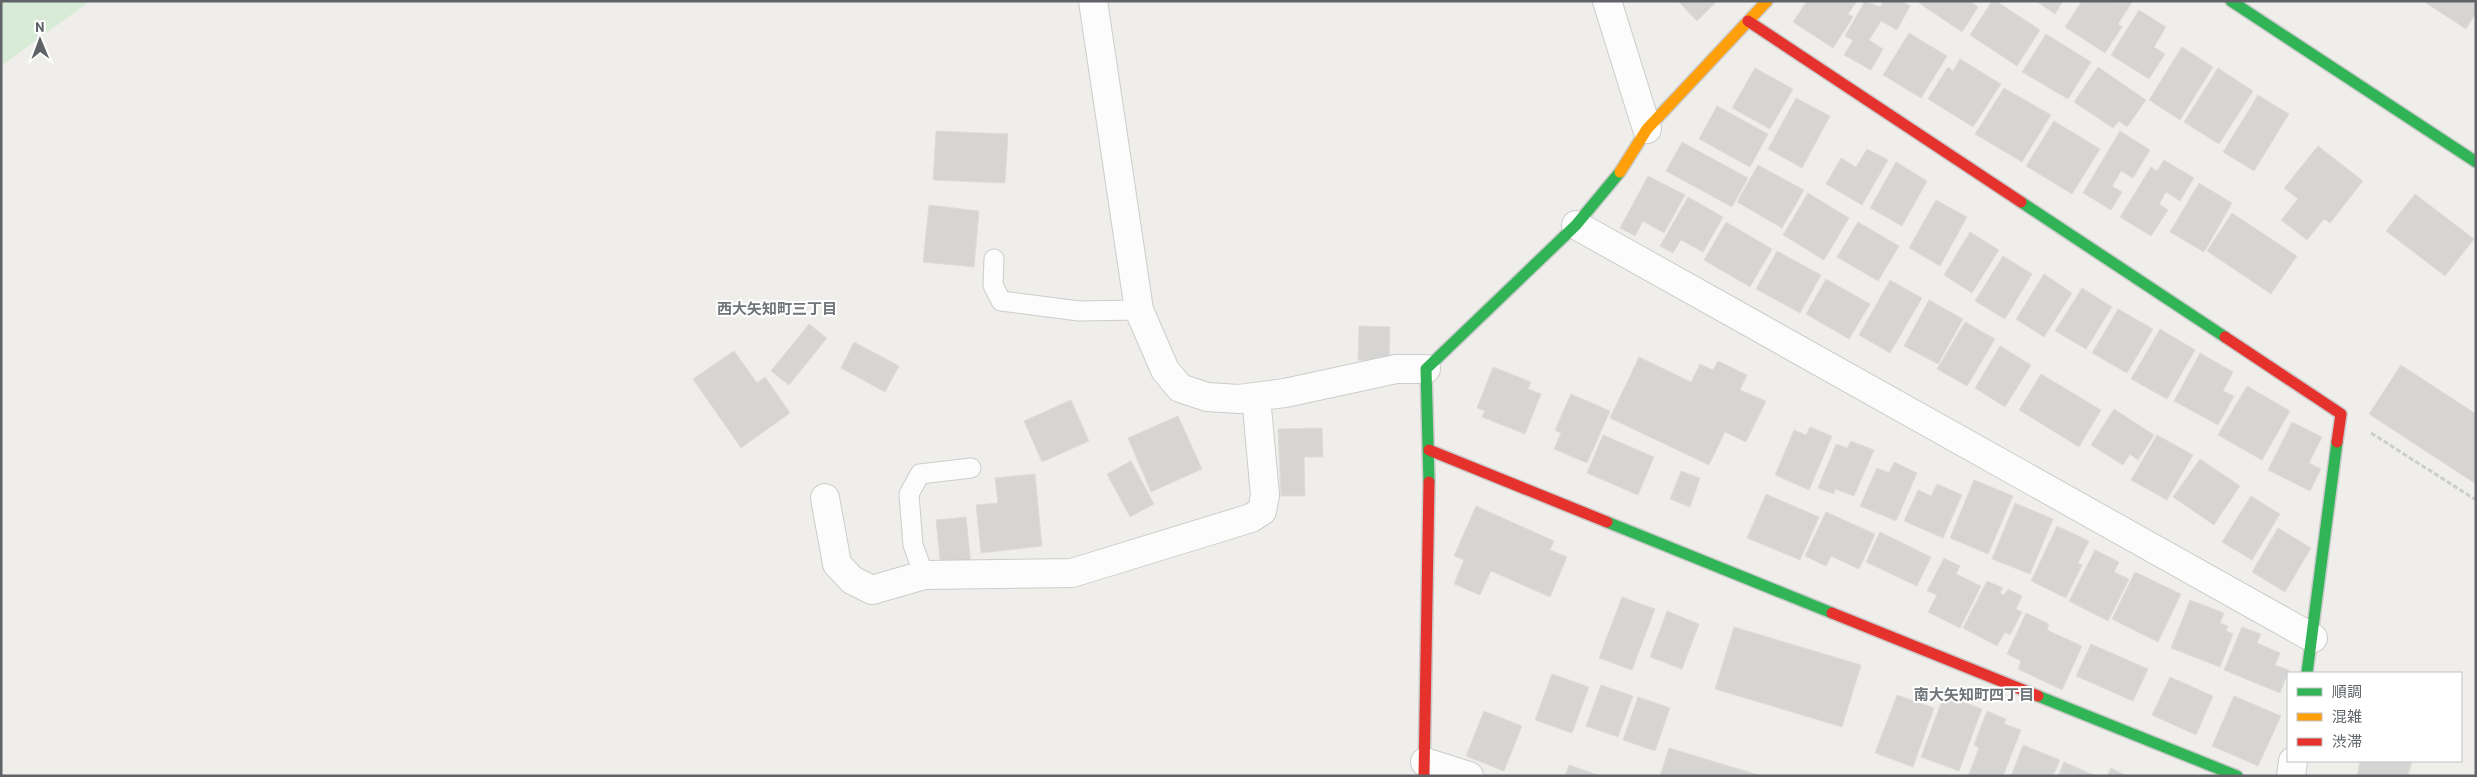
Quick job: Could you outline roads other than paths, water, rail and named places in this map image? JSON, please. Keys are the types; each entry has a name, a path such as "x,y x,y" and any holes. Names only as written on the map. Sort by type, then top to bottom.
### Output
{"street":[{"path":"1093,1 1138,310 1165,370 1180,388 1207,397 1239,400 1396,369 1426,369 1576,226 1624,167 1647,129 1767,1"},
{"path":"1608,1 1647,129"},
{"path":"2231,1 2476,162"},
{"path":"1748,22 2341,414 2307,672"},
{"path":"1576,226 2312,638"},
{"path":"1426,369 1429,450 1425,769 1469,776"},
{"path":"825,498 838,564 852,580 872,590 924,575 1072,574 1251,518 1262,511 1265,495 1256,397"},
{"path":"1429,450 2237,776"},
{"path":"2291,776 2293,762"}],"lane":[{"path":"994,259 993,285 1001,301 1078,311 1138,310"},
{"path":"924,575 913,544 909,494 920,474 971,468"}],"district":[{"name":"西大矢知町三丁目","path":"777,308"},
{"name":"南大矢知町四丁目","path":"1974,694"}]}
